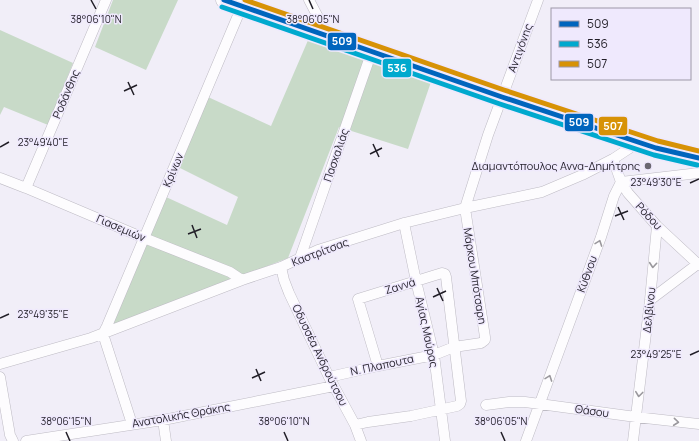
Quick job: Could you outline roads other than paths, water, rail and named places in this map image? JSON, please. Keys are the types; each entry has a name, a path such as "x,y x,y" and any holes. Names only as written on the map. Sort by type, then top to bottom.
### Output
{"main road":[{"path":"233,2 502,97 668,151 699,158"}],"street":[{"name":"Ροδάνθης","path":"26,188 106,0"},
{"path":"309,0 328,36"},
{"name":"Αντιγόνης","path":"465,208 488,134 538,0"},
{"name":"Κρίνων","path":"103,334 144,238 233,2"},
{"name":"Πασχαλιάς","path":"300,258 372,51"},
{"name":"Καστρίτσας","path":"0,364 103,334 242,280 281,267 318,250 404,224 465,208 542,192 582,175 639,142"},
{"name":"Ρόδου","path":"612,159 621,182 628,193 657,226 699,264"},
{"path":"621,182 699,173"},
{"name":"Γιασεμιών","path":"0,178 230,272 242,280"},
{"name":"Κύθνου","path":"526,441 601,237 614,196 621,182"},
{"name":"Μάρκου Μπότσαρη","path":"465,208 485,337 481,342"},
{"name":"Αγίας Μαύρας","path":"404,224 434,355 445,441"},
{"name":"Δελβίνου","path":"633,441 650,300 657,226"},
{"path":"650,300 699,264"},
{"name":"Οδυσσέα Ανδρούτσου","path":"281,267 289,293 329,377 355,425 361,441"},
{"name":"Ζαννά","path":"378,366 358,299 442,273 445,274 446,277 454,347"},
{"path":"103,334 132,424"},
{"name":"Ν. Πλαπουτα","path":"329,377 434,355 454,347 481,342"},
{"path":"355,425 411,416 460,404 461,401 454,347"},
{"path":"0,377 10,435 13,441"},
{"name":"Ανατολικής Θράκης","path":"26,441 163,420 334,386"},
{"name":"Θάσου","path":"486,405 509,402 525,402 699,424"},
{"path":"163,420 166,441"}],"place":[{"name":"Διαμαντόπουλος Αννα-Δημήτρης","path":"648,166"}]}
